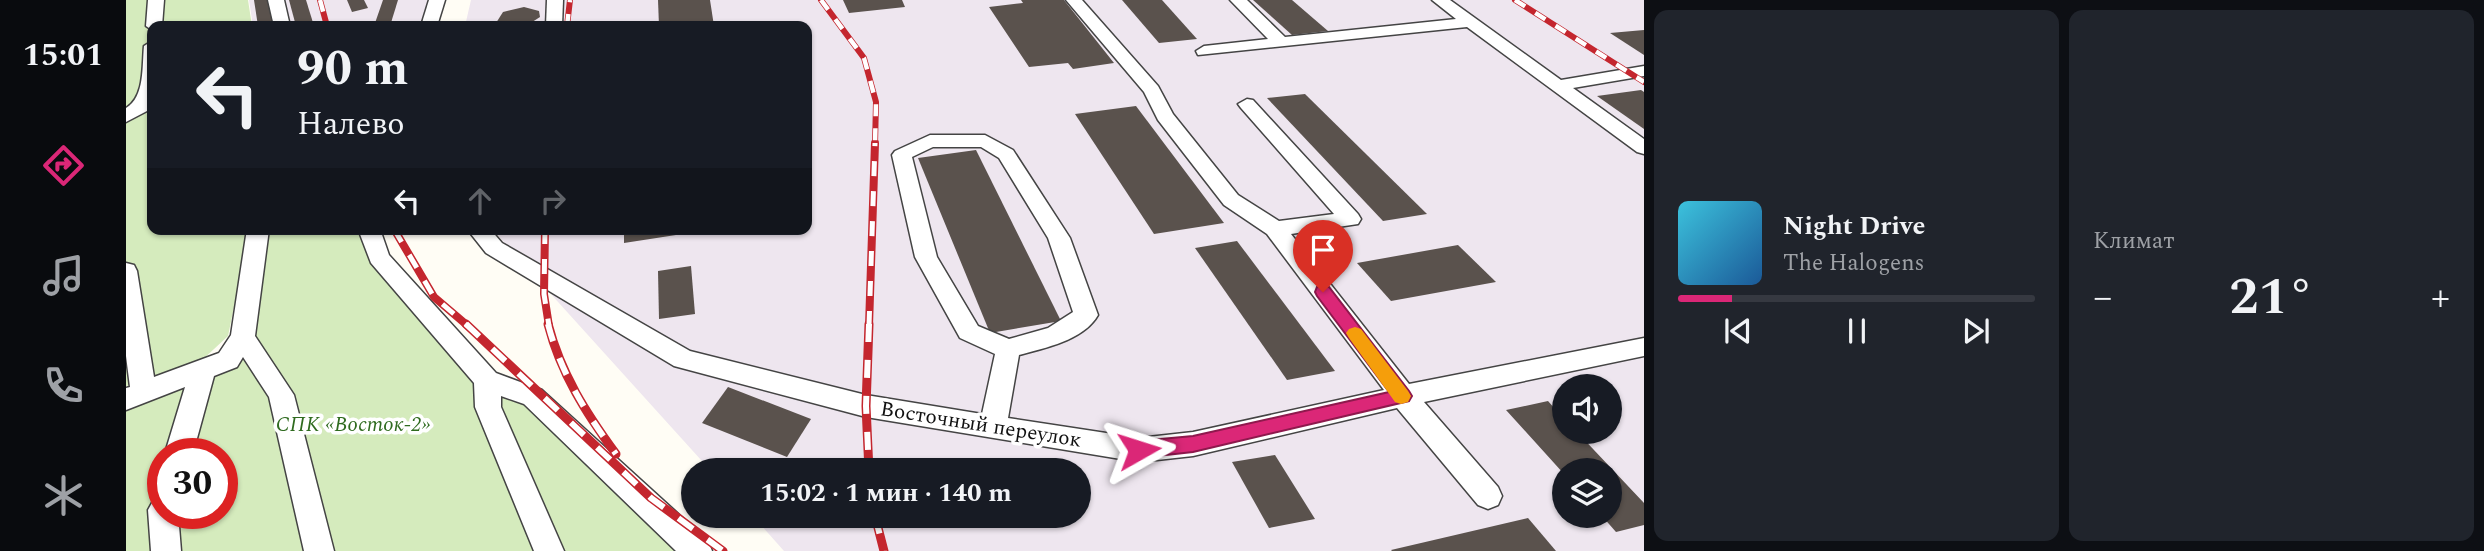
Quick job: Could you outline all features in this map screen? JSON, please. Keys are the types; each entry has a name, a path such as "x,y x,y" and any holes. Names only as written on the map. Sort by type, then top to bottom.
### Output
{"street":[{"path":"154,21 156,0"},
{"path":"276,0 281,21"},
{"path":"431,21 437,0"},
{"path":"554,21 555,0"},
{"path":"1074,0 1152,90 1165,116 1231,200 1275,229 1402,396 1488,496"},
{"path":"1238,0 1281,43"},
{"path":"1440,0 1644,148"},
{"path":"1204,51 1472,22"},
{"path":"1560,85 1644,71"},
{"path":"126,116 141,107 147,93"},
{"path":"1247,104 1350,219 1275,229"},
{"path":"930,141 985,141 1006,153 1059,238 1086,315 1056,335 1008,349 969,332 926,257 902,155 930,141"},
{"path":"126,271 135,397 228,360 243,337 257,235"},
{"path":"371,235 379,258 486,380 533,397 697,551"},
{"name":"Восточный переулок","path":"483,235 494,248 683,359 866,406 1139,450 1193,444 1402,396 1644,347"},
{"path":"243,337 281,395 319,551"},
{"path":"993,426 1008,349"},
{"path":"183,438 202,372"},
{"path":"486,380 488,407 549,551"},
{"path":"164,529 166,551"}],"shaded area":[{"path":"249,0 429,0 423,21 252,21"},
{"path":"471,0 1644,0 1644,551 784,551 764,528 1091,528 1091,458 699,458 497,235 812,235 812,21 466,21"}],"green space":[{"path":"126,0 248,0 251,21 147,21 147,235 249,235 228,336 186,375 126,386"},
{"name":"СПК «Восток-2»","path":"264,235 369,235 510,388 692,551 126,551 126,405 229,366"}],"building":[{"path":"254,0 268,0 272,21 257,21"},
{"path":"289,0 306,0 312,21 295,21"},
{"path":"347,0 364,0 368,8 352,12"},
{"path":"383,0 398,0 392,21 376,21"},
{"path":"658,0 710,0 713,21 659,21"},
{"path":"843,0 902,0 905,7 849,13"},
{"path":"1021,0 1064,0 1114,63 1073,69 1068,63 1029,67 989,7 1023,3"},
{"path":"1122,0 1162,0 1197,39 1159,43"},
{"path":"1253,0 1292,0 1328,31 1292,35"},
{"path":"524,7 539,11 540,17 534,21 497,21 503,12"},
{"path":"1644,30 1644,55 1610,33"},
{"path":"1641,90 1644,92 1644,129 1597,96"},
{"path":"1305,94 1427,214 1383,221 1267,98"},
{"path":"1136,106 1224,223 1154,234 1075,114"},
{"path":"976,150 1061,321 990,333 918,158"},
{"path":"624,235 676,235 624,243"},
{"path":"1237,241 1335,371 1287,380 1195,248"},
{"path":"1458,245 1496,282 1391,301 1357,263"},
{"path":"691,266 695,314 659,319 658,271"},
{"path":"728,387 811,419 787,457 702,423"},
{"path":"1548,401 1552,406 1552,444 1588,444 1602,458 1552,458 1552,461 1506,410"},
{"path":"1275,455 1315,519 1269,528 1232,462"},
{"path":"1622,480 1644,503 1644,525 1616,532 1612,528 1622,528"},
{"path":"1528,518 1556,551 1391,550"}],"railway":[{"path":"320,0 326,21"},
{"path":"568,21 570,0"},
{"path":"821,0 864,58 876,102 875,145"},
{"path":"1515,0 1644,82"},
{"path":"869,326 875,143"},
{"path":"398,235 434,297 468,326"},
{"path":"545,235 544,294 549,326"},
{"path":"466,324 651,498 723,551"},
{"path":"548,324 560,360 576,392 616,454"},
{"path":"868,458 866,406 869,324"},
{"path":"878,528 884,551"}],"slow traffic":[{"path":"1355,333 1401,396"}],"route":[{"path":"1139,450 1193,444 1402,396 1323,292"}]}
